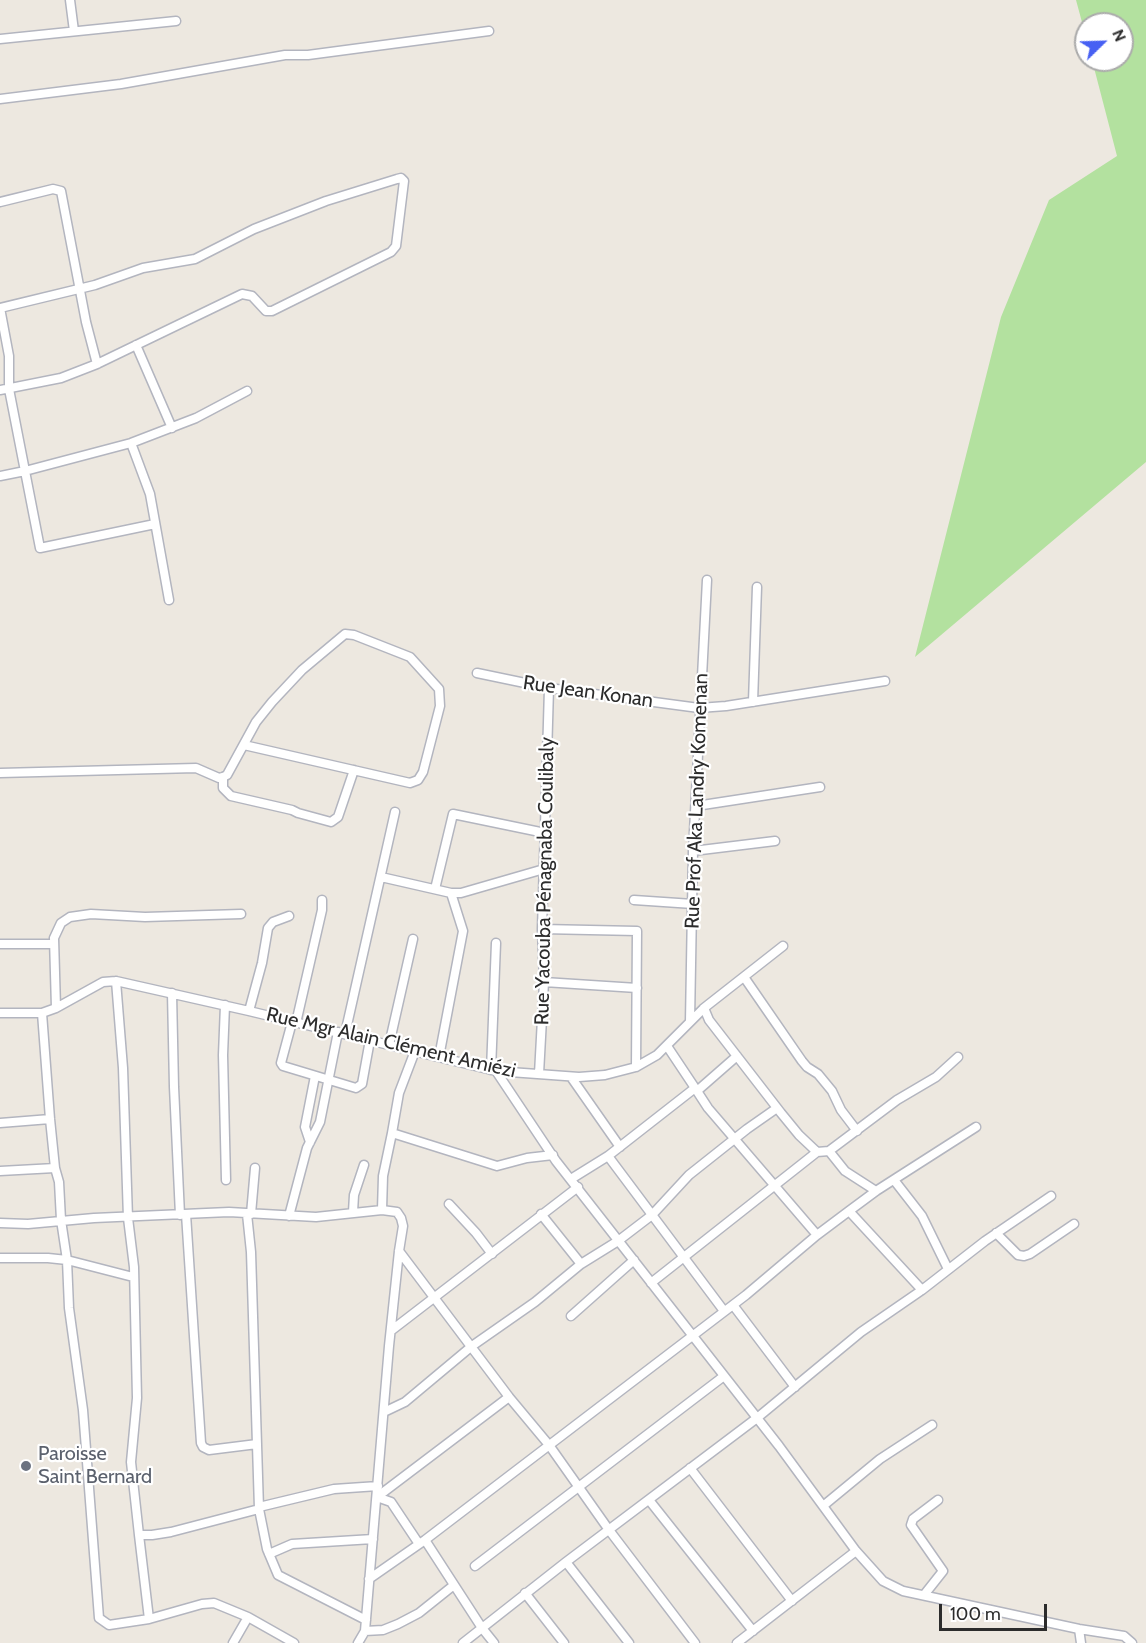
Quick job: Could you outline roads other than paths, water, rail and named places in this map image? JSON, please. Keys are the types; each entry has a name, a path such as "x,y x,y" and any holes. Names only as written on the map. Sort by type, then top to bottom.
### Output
{"street":[{"path":"70,0 74,31"},
{"path":"0,39 176,21"},
{"path":"0,99 121,84 285,55 308,55 489,32"},
{"path":"5,390 61,378 97,364 242,294 252,296 266,311 272,311 391,252 396,246 404,181 401,178 326,201 254,230 195,259 143,268 95,285 79,287 0,308 9,357 5,390 25,471 40,548 155,524"},
{"path":"0,202 53,189 62,191 79,287 97,364"},
{"path":"136,345 172,428"},
{"path":"0,476 131,443 196,418 247,391"},
{"path":"131,443 150,494 169,600"},
{"name":"Rue Prof Aka Landry Komenan","path":"690,1021 693,851 706,580"},
{"path":"753,702 758,587"},
{"path":"0,773 196,768 219,778 223,777 227,775 256,722 286,686 340,636 350,634 410,657 439,689 441,697 423,772 418,780 410,783 244,745"},
{"name":"Rue Jean Konan","path":"477,673 549,688 699,708 726,706 885,681"},
{"name":"Rue Yacouba Pénagnaba Coulibaly","path":"539,1074 544,982 542,929 549,688"},
{"path":"223,777 223,788 231,796 292,810 331,822 338,817 354,770"},
{"path":"696,806 819,787"},
{"path":"290,1216 307,1148 320,1122 328,1080 381,877 395,812"},
{"path":"435,889 453,814 545,833"},
{"path":"693,851 775,841"},
{"path":"381,877 451,893 461,893 544,869"},
{"path":"439,1057 463,931 451,893"},
{"path":"322,900 322,910 294,1022 281,1063 287,1068 359,1087 362,1084 370,1040"},
{"path":"634,900 693,904"},
{"path":"56,1008 54,944 56,930 70,917 91,914 145,917 241,914"},
{"path":"249,1011 262,963 268,928 273,922 289,916"},
{"path":"542,929 638,931 636,1067"},
{"path":"389,1045 413,939"},
{"path":"496,943 493,1070 571,1179 758,1418 856,1551 887,1585 1079,1629 1124,1636 1132,1643"},
{"path":"0,944 54,944"},
{"name":"Rue Mgr Alain Clément Amiézi","path":"116,981 493,1070 571,1077 605,1075 636,1067 657,1055 704,1008 783,946"},
{"path":"744,977 802,1061 819,1074 832,1091 840,1110 857,1131"},
{"path":"0,1013 42,1012 56,1008 103,982 116,981 123,1068 128,1218 134,1267 137,1398 130,1462 149,1620"},
{"path":"544,982 637,988"},
{"path":"172,993 174,1087 201,1443 203,1448 209,1450 257,1444"},
{"path":"225,1005 223,1055 226,1180"},
{"path":"704,1008 709,1020 777,1108 799,1135 817,1152"},
{"path":"42,1012 55,1168 60,1182 69,1308 83,1410 99,1618 109,1625 149,1620 202,1604 214,1603 248,1617 294,1643"},
{"path":"667,1046 708,1108 817,1235"},
{"path":"382,1210 383,1176 399,1093 415,1051"},
{"path":"571,1179 608,1156 737,1056"},
{"path":"651,1282 817,1152 829,1151 897,1100 936,1077 958,1057"},
{"path":"310,1142 305,1127 315,1076"},
{"path":"571,1077 620,1147"},
{"path":"384,1412 405,1402 472,1346 535,1302 581,1264 618,1241 652,1215 689,1175 777,1108"},
{"path":"0,1123 50,1119"},
{"path":"369,1579 422,1542 733,1305 849,1211 976,1127"},
{"path":"392,1133 497,1166 527,1158 553,1155"},
{"path":"829,1151 840,1167 876,1191"},
{"path":"608,1156 724,1311"},
{"path":"353,1212 354,1195 364,1165"},
{"path":"0,1171 55,1168"},
{"path":"255,1168 249,1214 250,1252 259,1508 268,1554 278,1575 366,1620"},
{"path":"894,1180 922,1216 948,1269"},
{"path":"392,1330 578,1187"},
{"path":"463,1643 525,1593 758,1418 861,1332 922,1290 996,1233 1051,1196"},
{"path":"449,1204 492,1254"},
{"path":"0,1223 28,1224 230,1212 316,1217 382,1210 397,1212 403,1226 365,1631 358,1643"},
{"path":"849,1211 922,1290"},
{"path":"541,1214 581,1264"},
{"path":"996,1233 1018,1255 1024,1256 1074,1224"},
{"path":"399,1251 509,1397 549,1444 609,1530 695,1643"},
{"path":"0,1258 67,1260 133,1277"},
{"path":"571,1316 634,1260"},
{"path":"733,1305 795,1387"},
{"path":"475,1566 724,1376"},
{"path":"377,1497 509,1397"},
{"path":"823,1506 880,1459 933,1425"},
{"path":"690,1468 792,1601"},
{"path":"139,1535 171,1532 334,1489 378,1486"},
{"path":"377,1497 391,1502 454,1585 494,1643"},
{"path":"649,1500 753,1631"},
{"path":"924,1595 943,1571 911,1525 912,1519 938,1500"},
{"path":"268,1554 292,1544 373,1539"},
{"path":"737,1643 856,1551"},
{"path":"566,1562 629,1643"},
{"path":"365,1631 383,1630 398,1624 419,1613 454,1585"},
{"path":"525,1593 564,1643"},
{"path":"233,1643 248,1617"},
{"path":"1079,1629 1081,1643"}],"place":[{"name":"Paroisse Saint Bernard","path":"26,1466"}]}
